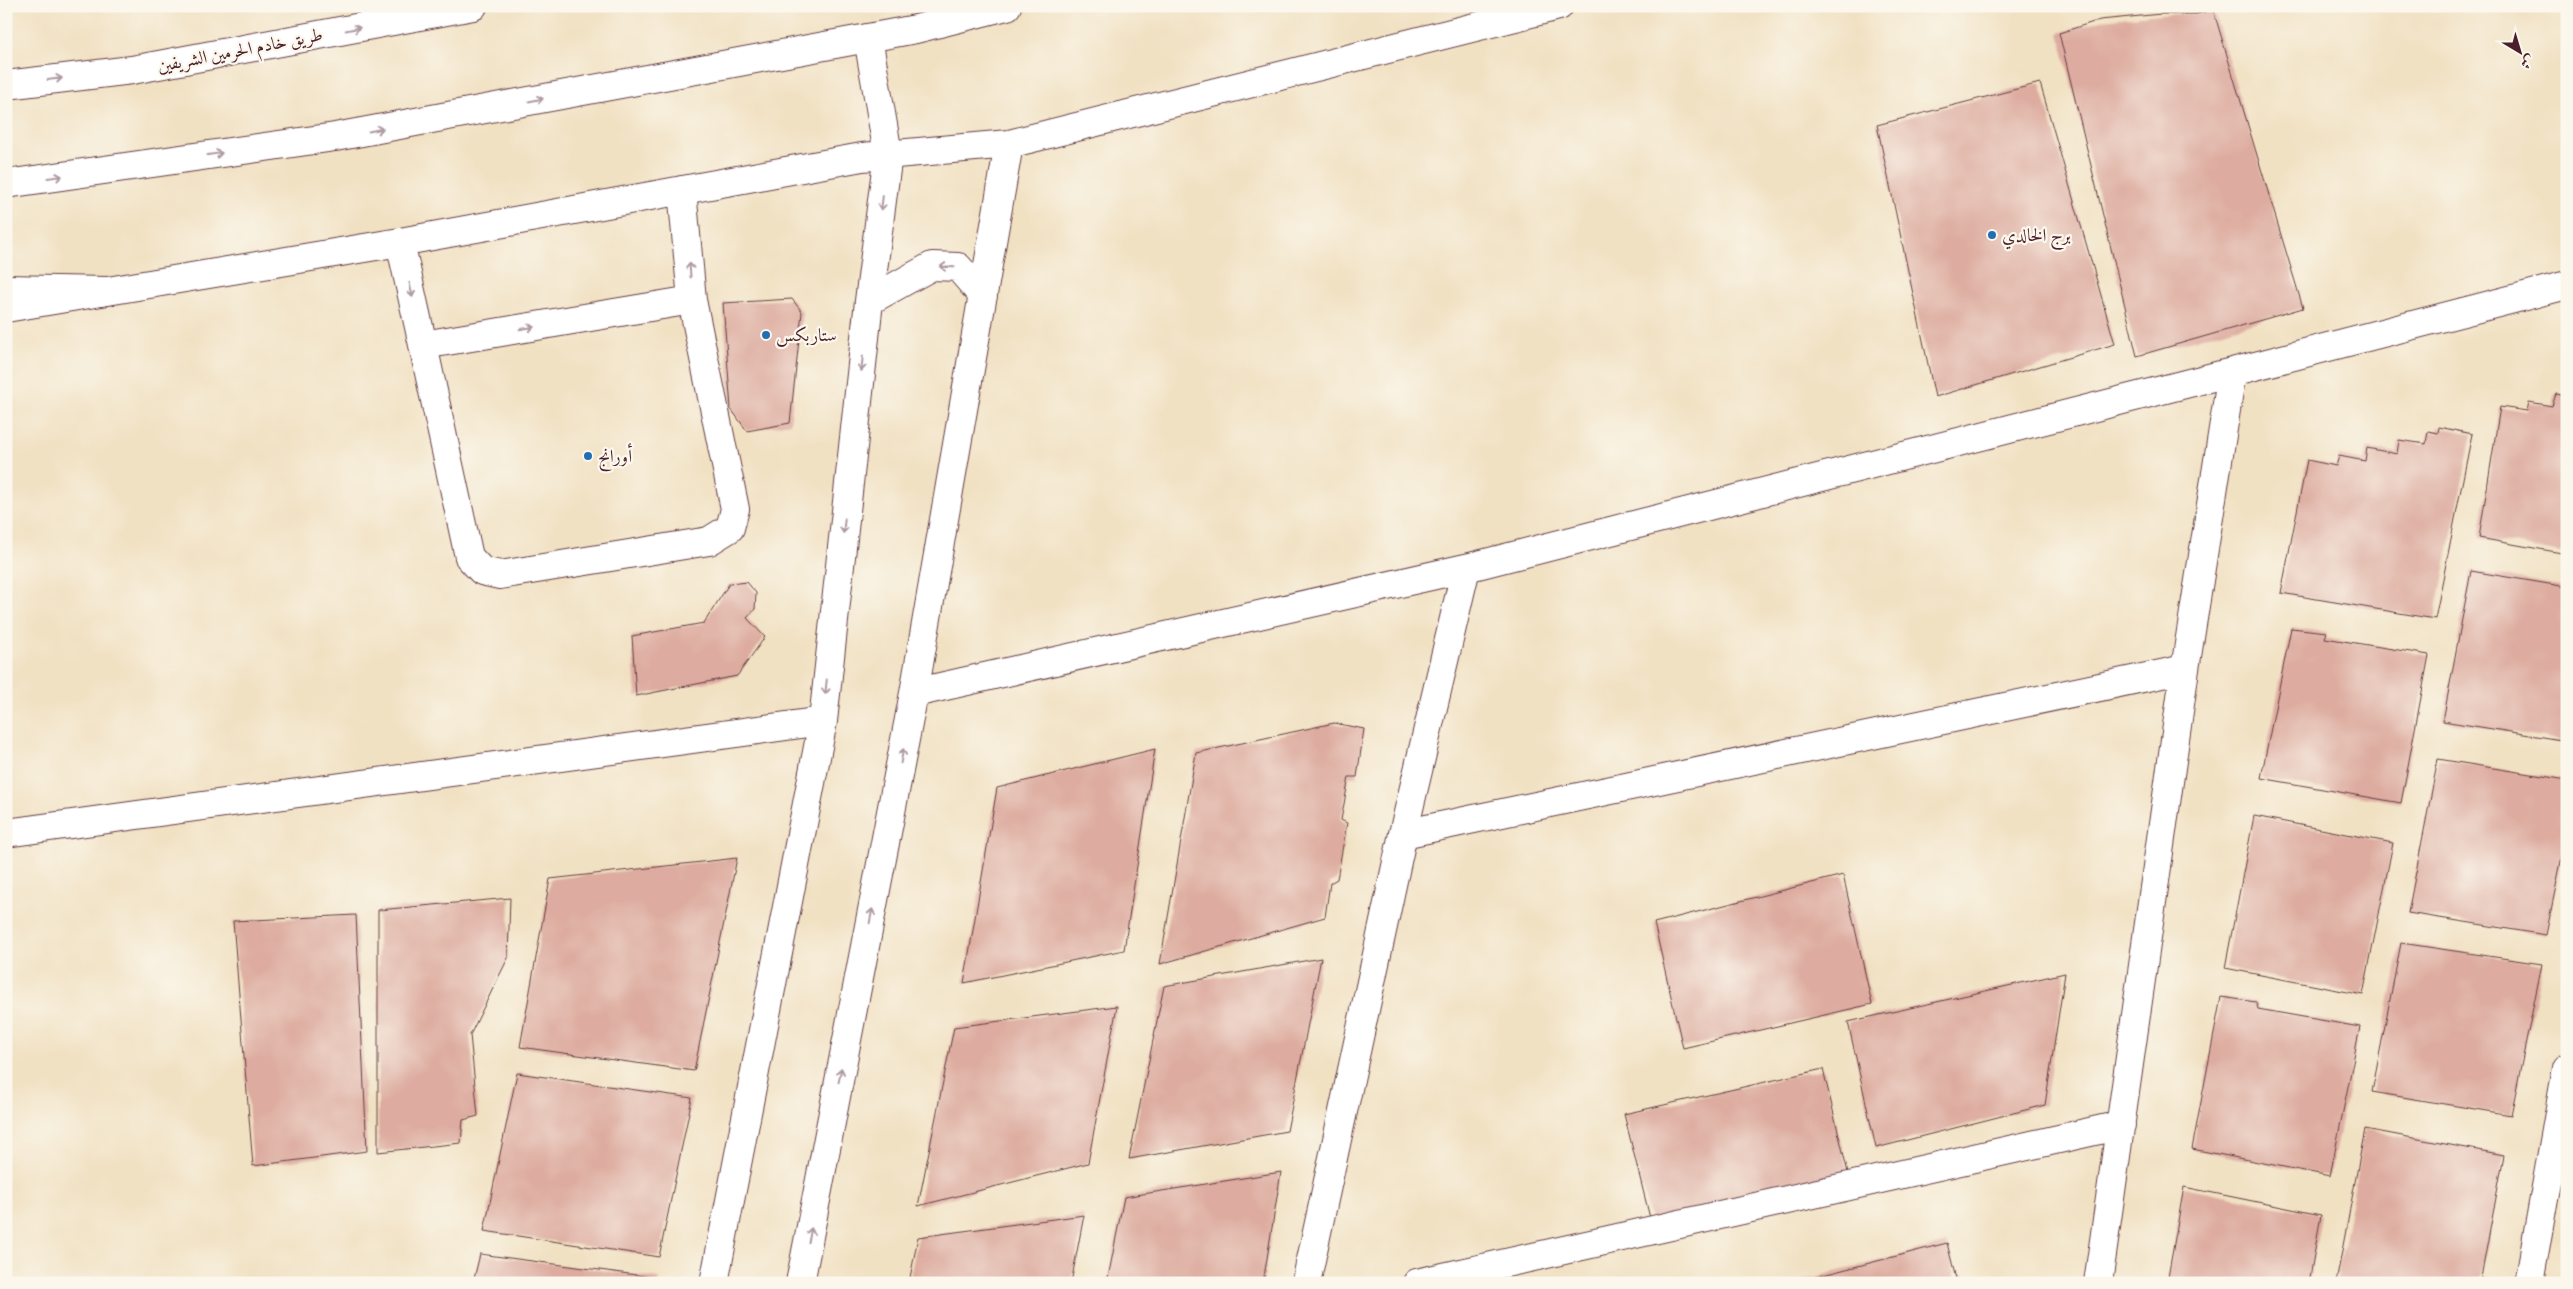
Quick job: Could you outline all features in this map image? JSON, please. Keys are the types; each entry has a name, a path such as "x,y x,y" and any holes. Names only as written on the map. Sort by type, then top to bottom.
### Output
{"main road":[{"name":"طريق خادم الحرمين الشريفين","path":"6,85 132,70 473,6"},
{"path":"6,184 335,137 868,38 1007,6"},
{"path":"6,308 400,242 862,157 1009,144 1559,6"},
{"path":"714,1283 823,721 868,302 888,154 868,38"},
{"path":"800,1283 914,693 1009,144"},
{"path":"400,242 469,557 482,572 500,575 709,541 730,528 735,509 692,300 682,190"},
{"path":"868,302 932,266 958,267 982,296"},
{"path":"914,693 1466,568 2567,285"},
{"path":"6,289 106,292"},
{"path":"423,345 692,300"},
{"path":"2098,1283 2185,669 2232,372"},
{"path":"1306,1283 1404,834 1466,568"},
{"path":"1404,834 2185,669"},
{"path":"6,834 823,721"},
{"path":"2529,1283 2567,1068"},
{"path":"1417,1283 2121,1125"}],"building":[{"path":"2213,9 2303,308 2137,356 2059,33 2100,20 2161,14 2197,14"},
{"name":"برج الخالدي","path":"2040,83 2115,344 1935,397 1877,125"},
{"path":"792,299 802,312 790,423 747,431 731,409 723,303"},
{"path":"2556,394 2567,396 2567,554 2479,538 2500,407 2527,411 2529,402 2552,406"},
{"path":"2439,427 2472,434 2435,619 2281,593 2307,460 2336,466 2339,456 2365,461 2367,448 2397,454 2399,440 2426,444 2428,431 2438,433"},
{"path":"2471,571 2567,587 2567,741 2443,721"},
{"path":"747,582 756,593 755,609 747,618 765,637 737,676 636,696 632,636 704,623 729,584"},
{"path":"2291,628 2327,632 2325,638 2429,655 2401,803 2261,778"},
{"path":"1334,723 1364,729 1357,777 1349,777 1341,820 1347,823 1337,879 1330,883 1325,917 1160,964 1196,753"},
{"path":"1155,749 1124,950 964,983 997,788"},
{"path":"2438,759 2567,780 2567,832 2546,935 2408,913"},
{"path":"2254,816 2393,843 2363,995 2225,968"},
{"path":"737,858 694,1071 520,1047 550,879"},
{"path":"1843,875 1872,1004 1683,1048 1654,923"},
{"path":"510,898 508,958 470,1035 478,1116 463,1120 461,1143 378,1152 378,910"},
{"path":"356,915 367,1151 253,1166 233,921"},
{"path":"2401,943 2542,964 2511,1115 2372,1092"},
{"path":"1321,958 1287,1131 1129,1159 1164,986"},
{"path":"2065,973 2045,1105 1876,1148 1848,1022"},
{"path":"2221,997 2256,1002 2258,1009 2360,1027 2330,1176 2192,1149"},
{"path":"1117,1006 1088,1163 918,1206 954,1027"},
{"path":"1823,1069 1850,1181 1652,1226 1624,1114"},
{"path":"517,1073 692,1098 659,1257 484,1231"},
{"path":"2365,1129 2504,1155 2480,1283 2336,1283"},
{"path":"1281,1172 1263,1283 1107,1283 1124,1197"},
{"path":"2184,1187 2321,1215 2309,1283 2167,1283"},
{"path":"1084,1215 1071,1283 909,1283 918,1237"},
{"path":"1947,1243 1957,1283 1796,1283 1796,1282"},
{"path":"480,1254 659,1278 658,1283 473,1283"}],"place":[{"name":"برج الخالدي","path":"1992,235"},
{"name":"ستاربكس","path":"766,335"},
{"name":"أورانج","path":"588,456"}]}
